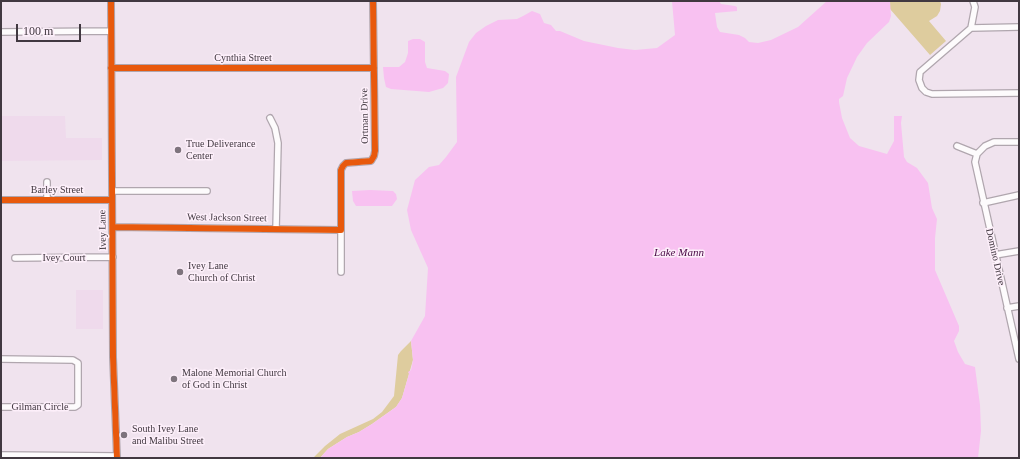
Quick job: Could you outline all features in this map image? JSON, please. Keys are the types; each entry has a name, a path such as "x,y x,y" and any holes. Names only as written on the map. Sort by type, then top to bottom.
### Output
{"street":[{"name":"Ivey Lane","path":"111,1 113,357 117,457"},
{"name":"Ortman Drive","path":"341,272 341,170 346,163 371,161 374,156 373,1"},
{"path":"971,28 974,1"},
{"path":"1019,27 971,28 920,72 919,80 922,88 926,92 932,94 1019,93"},
{"path":"1,32 111,31"},
{"name":"Cynthia Street","path":"111,68 374,68"},
{"path":"270,118 275,128 278,143 276,229"},
{"path":"957,146 977,154 985,146 994,142 1019,142"},
{"name":"Domino Drive","path":"977,154 975,162 983,203 1019,359"},
{"path":"47,182 47,200"},
{"path":"112,191 207,191"},
{"path":"983,203 1019,195"},
{"name":"Barley Street","path":"1,200 112,200"},
{"name":"West Jackson Street","path":"113,227 341,230"},
{"path":"995,255 1019,251"},
{"name":"Ivey Court","path":"15,258 113,257"},
{"path":"1007,308 1019,306"},
{"name":"Gilman Circle","path":"1,360 73,360 78,363 78,405 75,407 1,407"},
{"path":"1,455 117,457"}],"shaded area":[{"path":"890,1 940,1 940,11 937,16 929,21 946,41 930,55 890,9"},
{"path":"1,116 65,116 66,138 102,138 102,160 1,161"},
{"path":"76,290 103,290 103,329 76,329"},
{"path":"411,341 413,360 402,398 396,407 372,424 328,449 320,458 313,458 340,434 373,419 382,412 394,396 398,355"}],"water":[{"name":"Lake Mann","path":"672,1 719,1 721,4 735,6 737,7 737,11 715,13 717,27 720,32 739,35 749,42 758,43 771,40 798,27 827,1 890,1 891,16 889,22 867,43 857,57 847,78 843,96 839,99 842,118 850,138 859,146 887,154 894,141 894,116 902,116 901,123 904,157 907,162 917,168 928,183 932,208 937,219 935,238 935,270 959,326 959,331 954,341 965,364 975,367 980,405 981,431 978,458 320,458 328,449 372,424 396,407 402,398 409,374 408,372 411,370 413,360 411,341 425,316 428,268 411,230 407,210 415,180 429,167 439,165 457,142 456,77 469,42 476,33 498,20 517,19 532,11 540,14 544,23 551,25 556,31 560,31 584,41 635,50 657,48 675,35"},
{"path":"420,39 425,42 425,62 427,68 445,71 449,74 448,83 443,88 429,92 391,89 386,87 383,67 399,67 405,62 408,53 408,41"},
{"path":"352,191 393,191 396,194 397,199 392,206 356,206 353,201"}],"cycle path":[{"path":"111,1 113,357 117,458"},
{"path":"113,227 341,230 341,170 346,163 371,161 375,151 373,1"},
{"path":"111,68 374,68"},
{"path":"1,200 112,200"}],"place":[{"name":"True Deliverance Center","path":"178,150"},
{"name":"Ivey Lane Church of Christ","path":"180,272"},
{"name":"Malone Memorial Church of God in Christ","path":"174,379"},
{"name":"South Ivey Lane and Malibu Street","path":"124,435"}]}
